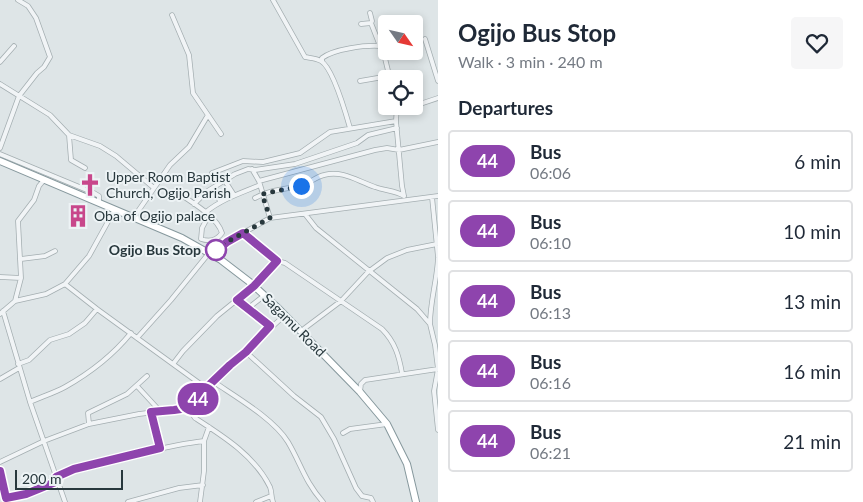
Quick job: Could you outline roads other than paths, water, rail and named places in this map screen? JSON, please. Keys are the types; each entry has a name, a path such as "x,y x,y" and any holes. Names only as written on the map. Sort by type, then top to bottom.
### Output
{"highway":[{"name":"Sagamu Road","path":"0,161 182,238 233,269 265,295 360,392 387,424 406,464 416,502"}],"street":[{"path":"0,147 20,96 48,62 50,54 32,11 18,0"},
{"path":"273,0 306,58 322,61"},
{"path":"370,13 371,23 378,41"},
{"path":"172,14 189,55 192,93 221,134"},
{"path":"362,24 371,23"},
{"path":"425,39 438,81"},
{"path":"0,62 14,46"},
{"path":"322,61 322,58 326,55 378,46"},
{"path":"322,61 340,94 350,128"},
{"path":"360,81 378,79"},
{"path":"0,84 50,115 69,135 100,146 116,156 154,188"},
{"path":"423,103 438,98"},
{"path":"134,217 170,165 189,148 208,115"},
{"path":"396,115 404,196"},
{"path":"212,173 244,161 263,162 300,153 330,132 396,121"},
{"path":"194,204 235,174 248,169 255,170 295,164 357,143 368,135 397,128"},
{"path":"69,135 71,160 85,168"},
{"path":"177,192 208,214 221,229 222,233 211,241 201,239 200,235 208,214 221,202 260,183 375,150 387,148 399,150 438,142"},
{"path":"0,154 94,193 99,196 99,202"},
{"path":"252,169 260,183 270,218"},
{"path":"255,198 262,194 301,186 312,182 320,176 333,173 346,174 374,187 394,191 408,200"},
{"path":"15,301 21,278 18,221 34,200 39,186 44,180"},
{"path":"225,181 234,195"},
{"path":"217,196 229,188"},
{"path":"212,189 221,202"},
{"path":"137,338 210,254 227,242 270,218 438,196"},
{"path":"432,197 438,258 430,309 430,324 438,369 434,391 438,430"},
{"path":"66,502 30,402 1,312 15,301 46,294 65,284 89,256 115,209"},
{"path":"305,214 316,228 368,272 417,309 430,324"},
{"path":"243,233 277,261 285,263 341,300 388,335 396,349 402,374"},
{"path":"301,331 341,300 368,272 387,258 407,250 437,244"},
{"path":"21,259 39,257 55,251"},
{"path":"172,364 216,316 254,286 277,261"},
{"path":"0,277 21,278"},
{"path":"65,284 206,388"},
{"path":"247,309 265,295"},
{"path":"237,300 270,326"},
{"path":"0,379 29,360 50,340 69,334 85,323 97,309"},
{"path":"0,462 44,441 90,424 151,412 188,408 194,405 206,388 246,352 270,326 284,315"},
{"path":"30,402 65,387 106,360 131,333"},
{"path":"246,352 294,396 321,417 334,439 356,488 362,496 371,498 373,502"},
{"path":"360,392 361,384 365,380 438,369"},
{"path":"90,424 88,413 127,394 147,376"},
{"path":"214,382 274,426 288,442 303,474 313,491 323,502"},
{"path":"137,386 160,411"},
{"path":"188,408 195,418 254,461 270,488 274,502"},
{"path":"151,412 160,448"},
{"path":"342,433 350,429 387,424"},
{"path":"200,502 203,485 204,441 209,427"},
{"path":"0,471 6,500 26,494 74,469 160,448 204,441"},
{"path":"128,502 179,488 203,485"},
{"path":"256,502 271,496"}],"place":[{"name":"Upper Room Baptist Church, Ogijo Parish","path":"90,185"},
{"name":"Oba of Ogijo palace","path":"78,216"},
{"name":"Ogijo Bus Stop","path":"216,250"}]}
